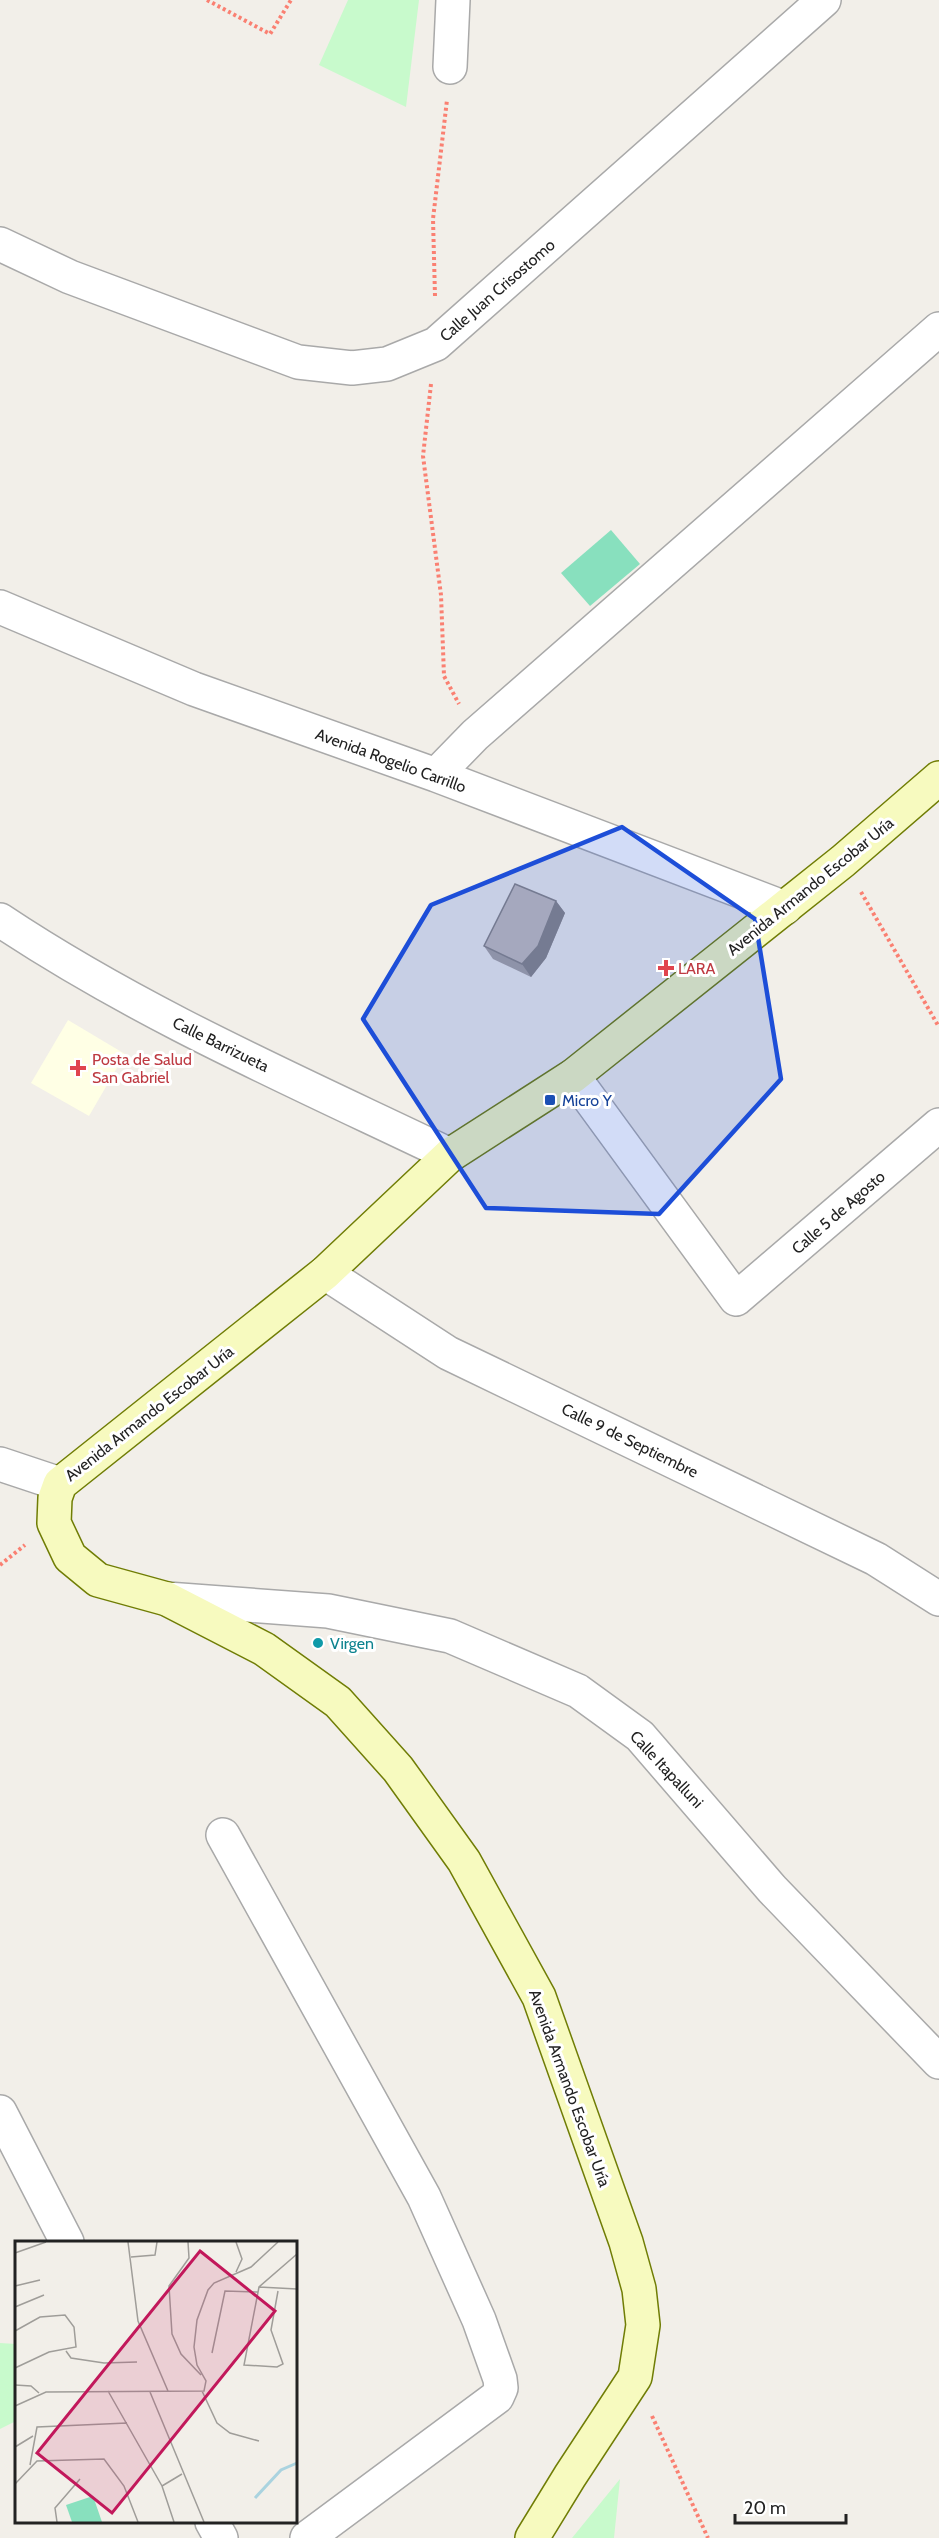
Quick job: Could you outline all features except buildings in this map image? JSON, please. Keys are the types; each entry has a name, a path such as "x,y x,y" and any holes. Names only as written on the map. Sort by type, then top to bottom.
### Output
{"main road":[{"name":"Avenida Armando Escobar Uría","path":"532,2538 635,2377 643,2325 639,2289 626,2242 539,1997 464,1861 398,1769 338,1702 264,1649 167,1599 98,1580 70,1557 54,1523 55,1498 60,1484 325,1273 450,1155 573,1076 843,861 939,778"}],"street":[{"path":"450,67 453,0"},
{"name":"Calle Juan Crisostomo","path":"0,244 70,277 298,362 352,368 387,364 436,344 824,0"},
{"path":"436,775 475,735 939,329"},
{"name":"Avenida Rogelio Carrillo","path":"0,607 194,689 436,775 785,908"},
{"name":"Calle Barrizueta","path":"0,920 33,942 172,1021 450,1155"},
{"name":"Calle 5 de Agosto","path":"573,1076 736,1299 939,1125"},
{"name":"Calle 9 de Septiembre","path":"325,1273 448,1353 876,1559 939,1599"},
{"path":"0,1464 60,1484"},
{"name":"Calle Itapalluni","path":"167,1599 328,1611 450,1636 578,1691 640,1736 772,1889 939,2062"},
{"path":"223,1835 424,2198 479,2320 500,2379 501,2388 497,2397 308,2538"},
{"path":"0,2112 67,2241"},
{"path":"213,2523 221,2538"}],"path":[{"path":"207,0 270,34 291,0"},
{"path":"450,67 433,219 436,344 423,456 441,595 444,676 475,735"},
{"path":"843,861 939,1027"},
{"path":"635,2377 708,2538"}],"highlighted area":[{"path":"622,827 755,919 781,1079 659,1214 486,1208 363,1019 431,905"}],"shaded area":[{"name":"Posta de Salud San Gabriel","path":"68,1020 125,1054 89,1116 31,1083"}],"green space":[{"path":"348,0 419,0 406,107 319,65"},
{"path":"611,530 640,564 590,606 561,573"},
{"path":"0,2343 15,2344 15,2422 0,2429"},
{"path":"620,2479 614,2538 572,2538"}],"place":[{"name":"LARA","path":"666,968"},
{"name":"Posta de Salud San Gabriel","path":"78,1068"},
{"name":"Micro Y","path":"550,1100"},
{"name":"Virgen","path":"318,1643"}]}
